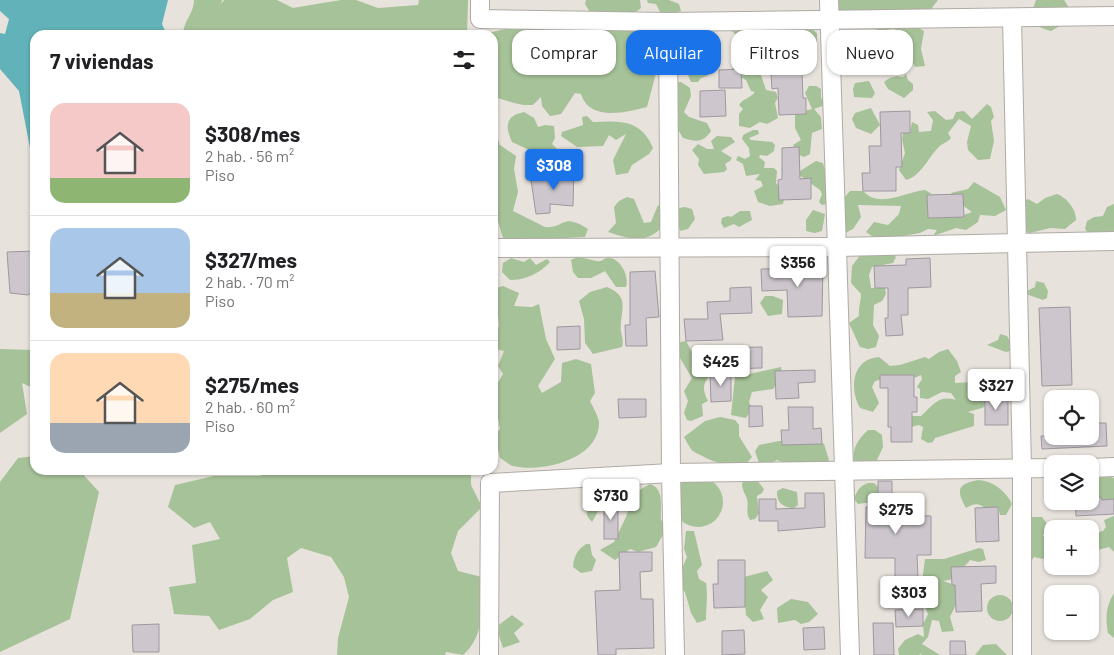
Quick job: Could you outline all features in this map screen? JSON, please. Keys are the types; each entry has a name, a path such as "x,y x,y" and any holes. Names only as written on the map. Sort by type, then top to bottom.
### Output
{"street":[{"path":"480,0 480,19 668,22 1012,18 1113,11"},
{"path":"829,0 850,655"},
{"path":"1012,18 1022,469 1022,655"},
{"path":"668,22 675,655"},
{"path":"498,248 670,245 837,247 1114,241"},
{"path":"489,655 490,483 672,473 1044,468"},
{"path":"1099,468 1114,468"}],"green space":[{"path":"194,0 222,0 221,4 224,0 277,0 293,8 341,0 356,0 378,8 418,5 419,0 468,0 467,30 183,30 194,5"},
{"path":"586,0 640,0 641,8 633,14 590,12 585,4"},
{"path":"647,0 669,0 679,4 681,11 670,14 660,12 656,4 648,3"},
{"path":"839,0 938,0 931,9 839,11"},
{"path":"1036,0 1064,0 1072,19 1051,31 1039,27 1032,17"},
{"path":"745,11 752,12 789,30 731,31 729,29 729,15"},
{"path":"909,22 924,31 921,49 925,66 915,67 913,64 913,30 894,30"},
{"path":"802,25 813,30 798,30"},
{"path":"883,26 885,29 894,30 875,30"},
{"path":"514,27 646,30 626,30 626,75 655,75 647,107 619,113 600,112 585,103 581,94 575,93 561,114 550,116 542,106 541,97 533,105 517,104 498,98 498,31"},
{"path":"688,75 708,75 698,82 691,82"},
{"path":"736,75 761,75 766,90 776,92 778,98 775,103 778,118 767,124 760,122 750,128 739,126 739,114 743,109 739,105 755,92 751,91 746,80"},
{"path":"906,75 908,80 913,84 913,90 904,98 888,89 884,82 893,77"},
{"path":"869,81 875,93 872,98 854,97 853,89 855,83"},
{"path":"676,82 681,82 690,88 691,96 684,112 689,117 707,123 711,131 702,140 695,141 683,138 677,128"},
{"path":"809,86 816,86 821,89 821,98 826,101 825,105 814,109 821,117 822,129 812,133 810,154 804,157 797,154 793,145 801,140 795,128 795,114 812,109 805,93"},
{"path":"987,104 991,107 994,117 991,121 994,141 990,159 978,160 968,150 967,142 971,126 959,119 948,133 951,138 934,152 912,178 906,180 899,170 905,153 902,139 903,133 910,133 912,122 918,125 919,132 931,131 933,120 927,112 935,111 946,120 953,119 956,112 964,111 972,119"},
{"path":"871,108 880,125 871,134 856,128 852,119 855,113"},
{"path":"524,112 534,118 538,127 545,125 554,126 555,138 552,144 558,150 555,155 542,156 512,142 508,131 508,122 513,116"},
{"path":"587,116 593,122 621,122 636,127 648,139 653,148 649,154 632,165 628,173 616,175 613,160 626,134 616,140 609,135 603,146 577,147 561,136 562,132 583,125 582,117"},
{"path":"753,130 758,130 759,134 749,138 751,140 772,142 775,145 774,151 767,156 760,155 759,157 765,162 764,168 774,168 777,171 776,183 785,193 783,204 770,206 758,202 754,191 763,186 761,181 755,180 760,174 746,176 743,164 736,160 738,156 745,159 750,156 749,148 742,139 743,135"},
{"path":"717,136 731,137 735,142 721,151 732,158 725,164 727,169 724,172 704,174 698,165 699,159 692,150 698,144 707,149 714,149 711,141"},
{"path":"498,140 500,145 516,156 514,169 518,192 513,211 545,227 556,226 568,221 588,229 585,237 504,241 498,221"},
{"path":"816,161 823,163 827,177 827,204 822,205 819,202 822,194 820,190 798,174"},
{"path":"974,182 1000,197 1006,210 995,216 980,215 978,222 966,230 956,228 933,236 937,230 928,229 920,233 886,239 875,238 866,232 874,222 888,225 899,214 901,206 858,205 861,217 853,229 845,233 840,203 850,191 863,191 869,196 884,199 925,190 932,194 927,195 928,218 958,217 972,212 958,202 951,193 968,189"},
{"path":"1057,194 1070,204 1076,220 1065,229 1050,228 1030,233 1016,229 1018,204 1028,199 1037,204 1045,198"},
{"path":"627,197 634,199 644,223 651,222 658,205 664,208 664,225 651,236 638,239 608,232 616,223 614,207 619,201"},
{"path":"1114,204 1114,235 1093,238 1085,229 1087,221 1094,217 1103,216 1107,207"},
{"path":"679,208 692,209 695,219 688,229 680,231 676,214"},
{"path":"813,210 825,214 822,231 815,233 806,231 806,220"},
{"path":"740,211 750,211 752,220 739,227 734,224 724,228 721,223 722,218 731,217"},
{"path":"864,250 892,253 896,257 893,263 872,267 869,275 871,288 885,288 886,294 882,301 874,305 873,325 879,336 876,347 868,349 860,347 849,323 859,316 861,297 861,294 851,283 852,266"},
{"path":"577,257 598,261 608,258 616,261 623,268 627,278 626,287 616,287 605,271 591,278 578,278 573,272 571,260"},
{"path":"511,258 524,262 530,258 536,265 547,259 550,262 532,276 510,280 502,272 503,263"},
{"path":"1036,281 1044,283 1048,291 1047,298 1043,300 1023,293 1035,287"},
{"path":"503,286 519,293 514,306 532,307 539,304 546,339 555,359 538,386 542,393 561,382 562,363 576,359 591,364 595,393 590,401 599,422 597,435 580,454 553,465 525,468 511,465 500,458 498,449 498,431 500,429 498,418 498,382 503,374 498,366 504,351 498,350 498,287"},
{"path":"607,287 615,291 622,300 621,332 623,345 622,347 593,354 585,343 584,319 579,301 590,292"},
{"path":"765,296 773,296 783,300 782,314 768,316 760,303"},
{"path":"1000,334 1007,336 1011,343 1010,351 1006,352 987,345 998,340"},
{"path":"686,341 697,360 710,367 714,372 707,378 704,385 704,392 708,401 702,404 703,416 691,421 687,420 684,413 688,401 684,391 692,378 674,348 681,342"},
{"path":"0,349 30,350 30,387 22,383 27,414 0,433"},
{"path":"948,349 957,361 961,372 955,376 955,383 972,382 997,394 989,405 968,412 974,414 974,426 935,438 933,442 928,443 921,439 923,427 919,425 911,427 912,416 921,416 933,404 941,400 956,400 951,393 942,392 928,399 920,398 920,389 917,387 922,379 921,375 903,380 887,379 875,381 872,387 879,403 873,412 860,408 854,384 858,369 863,363 879,357 890,366 900,365 925,357 929,359 939,352"},
{"path":"781,367 783,376 773,389 752,392 749,402 752,408 746,418 731,415 735,377"},
{"path":"720,417 735,420 739,425 739,436 752,457 746,464 716,462 693,451 689,447 684,437 705,421"},
{"path":"868,430 875,430 882,435 883,447 876,462 854,463 856,445"},
{"path":"817,440 824,444 829,460 827,464 796,467 777,460 767,465 759,463 755,451 759,445 779,441"},
{"path":"30,457 30,475 84,475 99,492 70,619 0,652 0,482 18,458"},
{"path":"471,475 471,485 482,507 458,531 451,553 458,571 482,577 481,619 479,629 470,647 463,655 446,652 445,655 337,655 338,638 349,597 344,577 331,557 301,548 287,558 293,592 273,600 250,619 219,630 209,616 174,614 169,587 196,583 192,545 220,539 210,522 194,528 168,507 175,485 214,476"},
{"path":"1107,476 1114,478 1114,499 1102,504 1101,497 1099,497 1099,478"},
{"path":"698,477 707,479 718,488 723,502 721,511 712,522 698,527 689,525 678,516 673,502 675,493 684,482"},
{"path":"750,478 756,479 764,489 757,496 759,513 755,519 750,520 747,499 742,483"},
{"path":"978,480 989,482 1006,495 1012,504 1006,515 1000,515 998,508 985,508 978,504 966,508 960,489 966,484"},
{"path":"595,481 610,500 601,506 592,522 587,516 585,487"},
{"path":"868,483 874,483 878,487 879,501 858,504 854,499 856,493"},
{"path":"650,484 655,486 660,494 661,520 665,524 664,533 656,547 638,552 630,549 615,560 600,550 614,542 631,502 641,489"},
{"path":"783,488 797,492 798,505 794,508 784,506 779,501 777,491"},
{"path":"1114,516 1114,552 1109,547 1099,550 1099,532 1103,531 1106,527 1104,520"},
{"path":"1030,517 1042,517 1044,520 1044,558 1034,557 1030,563"},
{"path":"686,531 694,531 702,565 697,571 699,579 706,583 707,588 706,620 697,623 691,613 685,592 678,586 674,572 683,566 687,557 684,549"},
{"path":"586,544 590,544 592,555 596,560 592,571 581,573 573,567 573,563 578,551"},
{"path":"979,548 983,549 986,560 979,562 970,560 954,579 943,581 961,587 960,596 950,617 954,631 942,632 939,621 932,620 928,637 922,644 940,655 921,655 922,653 919,655 899,655 898,649 905,640 918,634 924,637 923,624 928,614 925,607 930,593 925,596 918,591 922,582 925,559 944,559"},
{"path":"767,571 773,580 761,590 768,597 760,610 764,619 753,622 746,615 744,577"},
{"path":"1114,593 1114,638 1108,633 1106,617 1109,603"},
{"path":"1000,595 1009,599 1013,608 1009,617 1000,621 991,617 987,608 991,599"},
{"path":"791,599 808,602 818,614 809,622 801,624 795,620 778,623 777,608"},
{"path":"512,615 524,624 514,633 520,642 503,648 496,627"},
{"path":"996,644 1007,655 975,655 983,645"}],"water":[{"path":"0,0 168,0 162,24 165,30 30,30 30,148 19,91 0,69 0,33 5,34 9,19 0,11"}],"building":[{"path":"731,69 731,75 741,75 742,88 719,88 721,70"},
{"path":"771,75 802,75 803,98 806,98 806,114 779,115 778,88 772,89"},
{"path":"725,90 726,116 700,117 700,91"},
{"path":"910,111 910,133 901,133 902,167 896,167 896,191 863,191 862,173 870,173 869,146 881,146 880,112"},
{"path":"799,147 800,179 811,178 811,199 779,200 778,180 782,179 782,148"},
{"path":"559,168 574,168 573,206 550,204 550,213 536,214 531,180 559,179"},
{"path":"963,194 964,217 928,218 927,195"},
{"path":"30,251 30,294 28,295 10,293 7,252"},
{"path":"930,258 931,287 908,288 908,315 901,315 903,335 886,336 885,318 888,318 888,288 875,288 874,266 906,265 906,259"},
{"path":"823,263 822,316 788,317 787,290 762,291 761,269 794,268 794,264"},
{"path":"655,271 659,317 646,318 647,346 626,346 625,325 630,325 630,272"},
{"path":"751,287 752,313 720,314 723,340 686,341 684,319 708,319 707,302 730,301 730,288"},
{"path":"1070,307 1072,385 1042,386 1039,308"},
{"path":"580,326 580,349 557,350 557,327"},
{"path":"762,347 762,368 720,369 720,348"},
{"path":"815,370 815,382 798,383 799,398 776,399 775,371"},
{"path":"710,372 731,372 731,401 711,402"},
{"path":"880,375 914,375 914,397 917,397 917,412 912,412 912,442 891,442 891,427 888,427 888,388 880,388"},
{"path":"985,396 1008,396 1008,425 985,425"},
{"path":"618,399 646,399 646,417 619,418"},
{"path":"749,406 762,406 763,426 749,427"},
{"path":"788,407 813,407 813,429 821,428 822,444 782,445 781,430 789,430"},
{"path":"1099,423 1106,423 1107,446 1042,449 1041,436 1044,436 1044,445 1099,445"},
{"path":"878,481 892,481 892,515 931,516 931,555 917,555 918,578 895,579 895,558 865,558 866,507 878,507"},
{"path":"805,493 824,493 825,527 778,531 778,521 759,521 759,499 776,499 776,509 805,508"},
{"path":"1099,497 1101,497 1102,500 1114,499 1114,514 1076,516 1076,510 1099,510"},
{"path":"604,503 618,503 618,539 604,539"},
{"path":"998,507 999,541 976,542 975,508"},
{"path":"619,552 652,552 652,571 640,572 641,599 653,599 654,648 616,649 616,655 598,655 595,591 620,590"},
{"path":"718,560 745,560 745,607 714,608 713,584 718,584"},
{"path":"996,566 996,583 981,584 982,611 956,612 955,585 952,585 951,567"},
{"path":"923,609 923,626 896,627 895,610"},
{"path":"873,623 893,623 894,655 874,655"},
{"path":"159,624 159,652 133,652 132,625"},
{"path":"824,627 825,649 804,650 803,628"},
{"path":"744,630 745,654 722,655 722,631"},
{"path":"950,641 965,641 966,655 950,655"}]}
